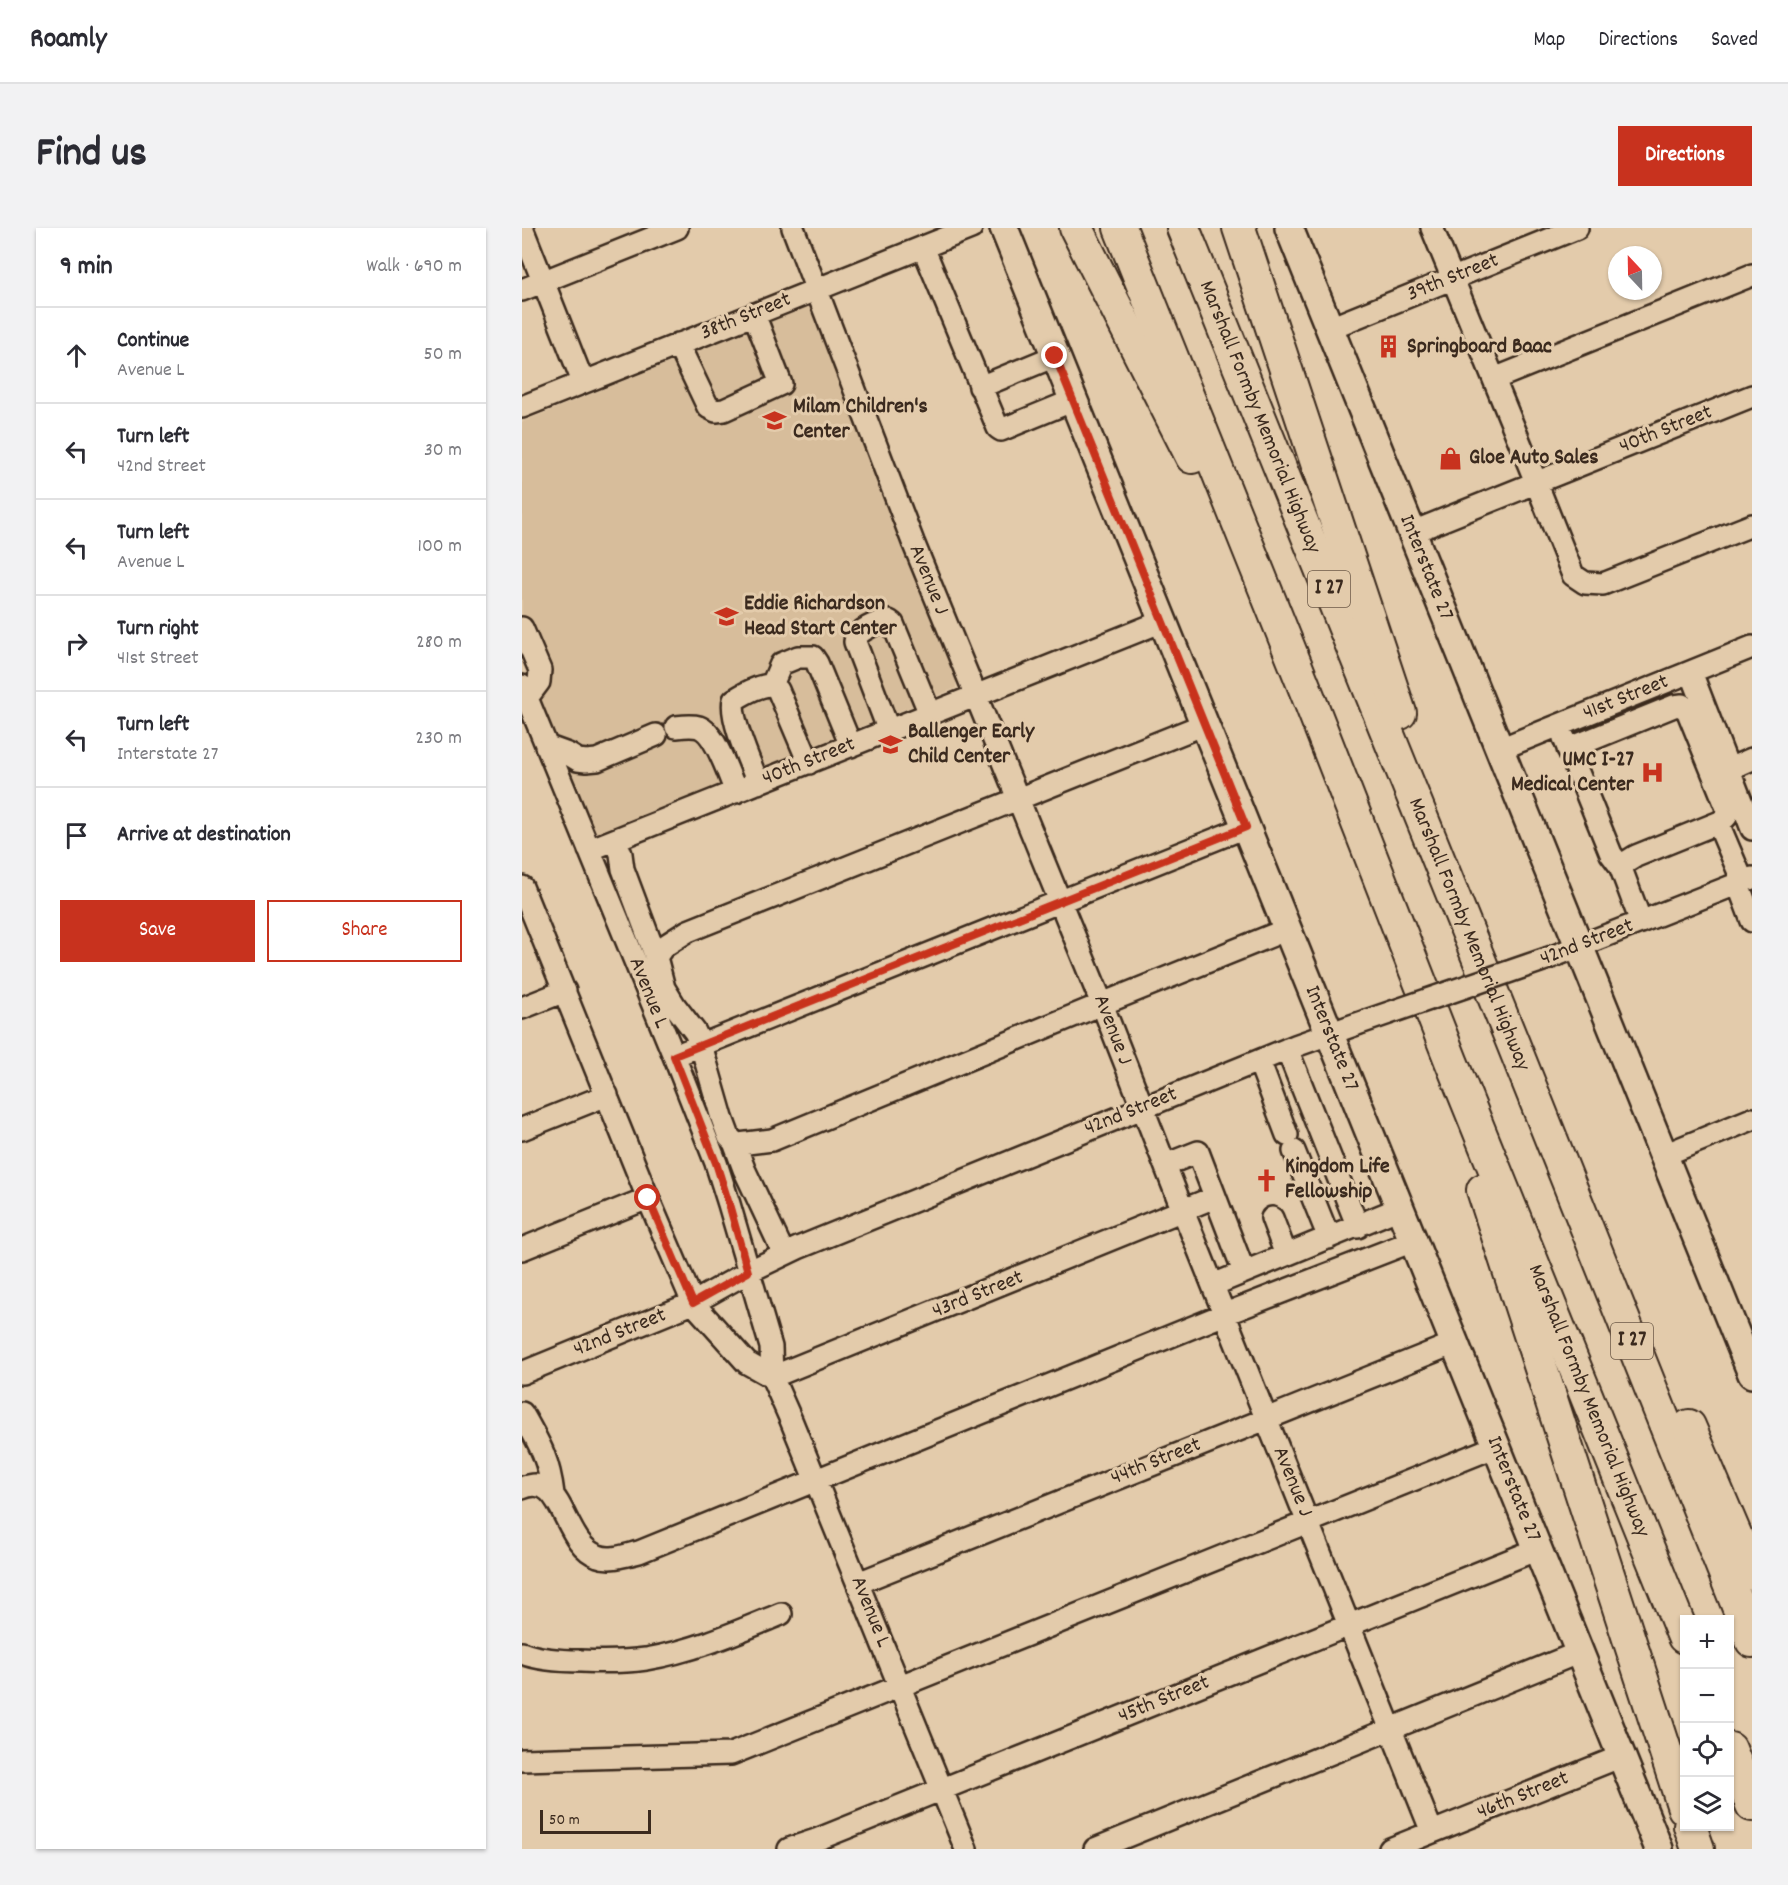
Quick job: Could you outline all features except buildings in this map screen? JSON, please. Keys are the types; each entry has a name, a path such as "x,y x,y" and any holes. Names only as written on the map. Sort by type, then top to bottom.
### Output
{"highway":[{"path":"1076,228 1195,462 1310,701"},
{"name":"Marshall Formby Memorial Highway","path":"1120,228 1310,701 1451,1061 1680,1627"},
{"name":"Marshall Formby Memorial Highway","path":"1183,228 1752,1641"},
{"path":"1239,228 1422,780 1476,951"},
{"path":"1512,1041 1589,1199 1752,1575"},
{"path":"1451,1061 1473,1159 1680,1797"},
{"path":"1734,1759 1752,1805"},
{"path":"1691,1831 1698,1849"}],"main road":[{"name":"Interstate 27","path":"1004,228 1659,1849"},
{"name":"Interstate 27","path":"1289,228 1750,1365"}],"street":[{"path":"522,228 583,382"},
{"path":"522,291 677,228"},
{"name":"Avenue J","path":"793,228 913,542 1102,1004 1432,1832"},
{"name":"38th Street","path":"522,407 971,228"},
{"path":"1432,228 1573,575 1584,583 1603,584 1752,525"},
{"name":"39th Street","path":"1330,328 1577,228"},
{"path":"923,247 996,426 1001,430 1074,400"},
{"path":"1494,379 1752,275"},
{"path":"678,344 708,407 716,411 724,410 781,384 753,314"},
{"path":"980,387 1055,356"},
{"name":"40th Street","path":"1413,532 1752,396"},
{"path":"889,731 855,642 856,636 864,629 881,622 889,621 893,624 930,714"},
{"name":"40th Street","path":"589,850 1163,621"},
{"path":"522,628 540,670 539,682 525,692"},
{"name":"41st Street","path":"1500,748 1752,648"},
{"path":"772,685 781,664 798,657 813,657 851,746"},
{"path":"1691,672 1752,829"},
{"path":"1665,682 1674,706"},
{"path":"758,783 739,734 732,706 734,700 766,685 772,685 778,690 809,763"},
{"name":"Avenue L","path":"525,692 716,1163 771,1347 772,1377 966,1849"},
{"path":"1568,749 1674,706 1682,705 1688,712 1727,808 1726,817 1718,823 1636,856 1620,866"},
{"path":"656,957 663,947 688,931 1205,724"},
{"path":"1559,725 1611,854 1620,866 1641,922"},
{"path":"676,727 701,728 710,736 720,753 736,792"},
{"path":"546,746 578,760 597,760 656,735"},
{"path":"1729,769 1752,759"},
{"path":"1718,823 1744,881 1752,921"},
{"path":"674,1056 1246,827"},
{"path":"616,840 623,869 656,957 664,988 695,1032 729,1137 734,1142 744,1169 784,1254"},
{"name":"42nd Street","path":"522,1373 693,1303 784,1254 1287,1049 1549,958 1744,881"},
{"path":"522,888 693,1303 747,1363 772,1377"},
{"path":"734,1142 739,1144 772,1140 1288,929"},
{"path":"522,1008 565,991"},
{"path":"1287,1049 1358,1227"},
{"path":"1259,1061 1329,1238"},
{"path":"522,1129 607,1095"},
{"path":"1664,1155 1752,1119"},
{"path":"1165,1165 1198,1152 1244,1272"},
{"name":"43rd Street","path":"772,1377 1215,1197"},
{"path":"522,1249 648,1198"},
{"path":"1213,1285 1400,1208"},
{"path":"1272,1218 1286,1255"},
{"path":"522,1413 543,1450 551,1475 553,1494 572,1532 585,1548 598,1556 615,1558 639,1552 1413,1240"},
{"name":"44th Street","path":"858,1583 1455,1343"},
{"path":"522,1760 731,1754 1497,1446"},
{"path":"522,1488 543,1486 553,1494"},
{"name":"45th Street","path":"789,1849 942,1790 1538,1549"},
{"path":"522,1653 535,1658 570,1661 614,1662 644,1659 676,1653 712,1642 782,1614"},
{"path":"1095,1849 1580,1652"},
{"name":"46th Street","path":"1390,1849 1622,1756"}],"shaded area":[{"name":"Eddie Richardson Head Start Center","path":"807,307 814,311 888,495 912,571 956,680 956,688 604,832 594,832 589,828 522,663 522,422"}],"place":[{"name":"Springboard Baac","path":"1389,347"},
{"name":"Milam Children's Center","path":"775,420"},
{"name":"Gloe Auto Sales","path":"1451,458"},
{"name":"Eddie Richardson Head Start Center","path":"726,617"},
{"name":"Ballenger Early Child Center","path":"890,745"},
{"name":"UMC I-27 Medical Center","path":"1652,773"},
{"name":"Kingdom Life Fellowship","path":"1267,1180"}],"route":[{"path":"648,1198 693,1303 748,1272 716,1163 674,1056 1246,827 1055,356"}]}
